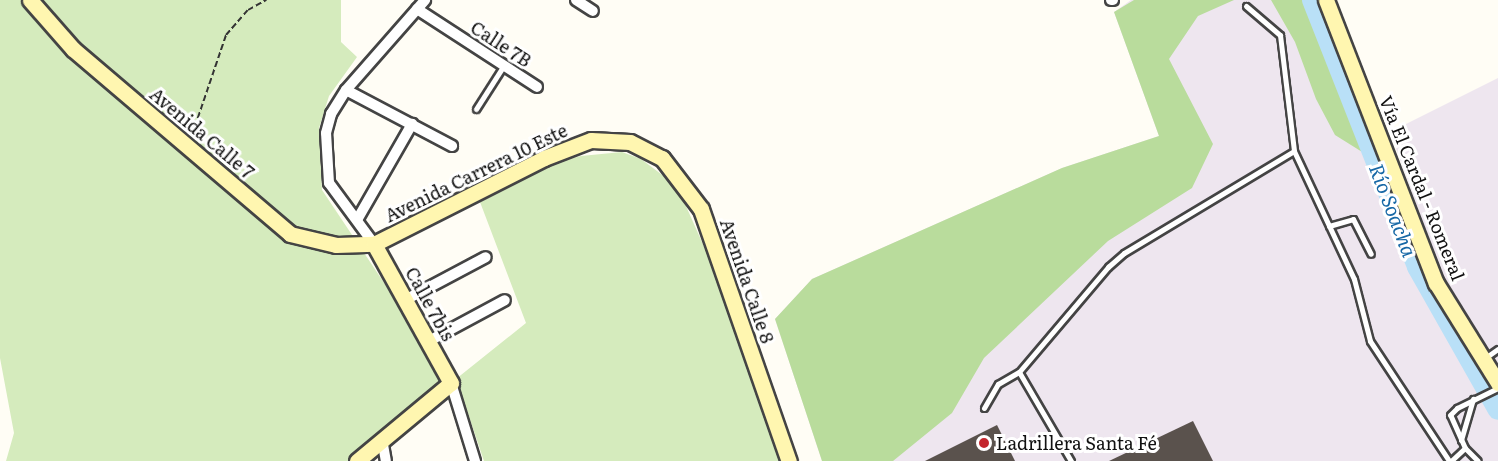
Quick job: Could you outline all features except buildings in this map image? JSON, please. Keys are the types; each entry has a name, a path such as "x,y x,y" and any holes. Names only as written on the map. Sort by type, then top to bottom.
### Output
{"main road":[{"name":"Avenida Calle 7","path":"30,0 74,49 290,234 336,245 374,244"},
{"name":"Vía El Cardal - Romeral","path":"1326,0 1436,283 1483,359 1494,387"},
{"name":"Avenida Carrera 10 Este","path":"374,244 544,158 591,140 630,142"},
{"name":"Avenida Calle 8","path":"630,142 662,158 701,209 789,461"},
{"name":"Calle 7bis","path":"374,244 407,299 451,383"},
{"path":"357,461 451,383"}],"street":[{"path":"374,244 329,183 326,133 331,114 346,90 425,0"},
{"path":"576,0 593,11"},
{"name":"Calle 7B","path":"417,9 537,87"},
{"path":"346,90 452,146"},
{"path":"357,220 412,124"},
{"path":"407,299 486,257"},
{"path":"429,341 505,300"},
{"path":"451,383 475,458"},
{"path":"382,439 386,461"}],"lane":[{"path":"1246,6 1280,35 1294,151 1354,279 1370,341 1450,461 1465,448"},
{"path":"476,109 504,65"},
{"path":"984,408 998,384 1019,372 1108,267 1124,253 1294,151"},
{"path":"1329,226 1353,219 1371,254"},
{"path":"1483,359 1498,349"},
{"path":"1019,372 1071,461"},
{"path":"1478,461 1465,448 1450,415 1494,387 1498,388"},
{"path":"1461,440 1475,398"}],"path":[{"path":"188,147 226,35 248,10 266,0"}],"shaded area":[{"path":"1131,0 1307,0 1417,267 1498,410 1498,461 822,461 775,319 812,279 1062,168 1159,136 1114,12"},
{"path":"1498,78 1498,371 1443,278 1390,132"}],"green space":[{"path":"0,0 341,0 341,42 357,57 329,96 319,128 322,190 451,383 526,323 480,202 561,161 581,156 622,152 641,159 677,186 727,298 783,461 484,461 460,390 443,383 349,461 6,461 14,433 0,358"},
{"path":"1134,0 1234,0 1198,16 1169,59 1213,144 1192,188 1108,241 984,358 952,413 893,461 822,461 775,319 812,279 1062,168 1159,136 1114,12"},
{"path":"1271,0 1307,0 1375,160 1335,135 1316,99 1295,42"}],"waterway":[{"name":"Río Soacha","path":"1312,0 1417,267 1498,410"}],"place":[{"name":"Ladrillera Santa Fé","path":"984,443"}]}
